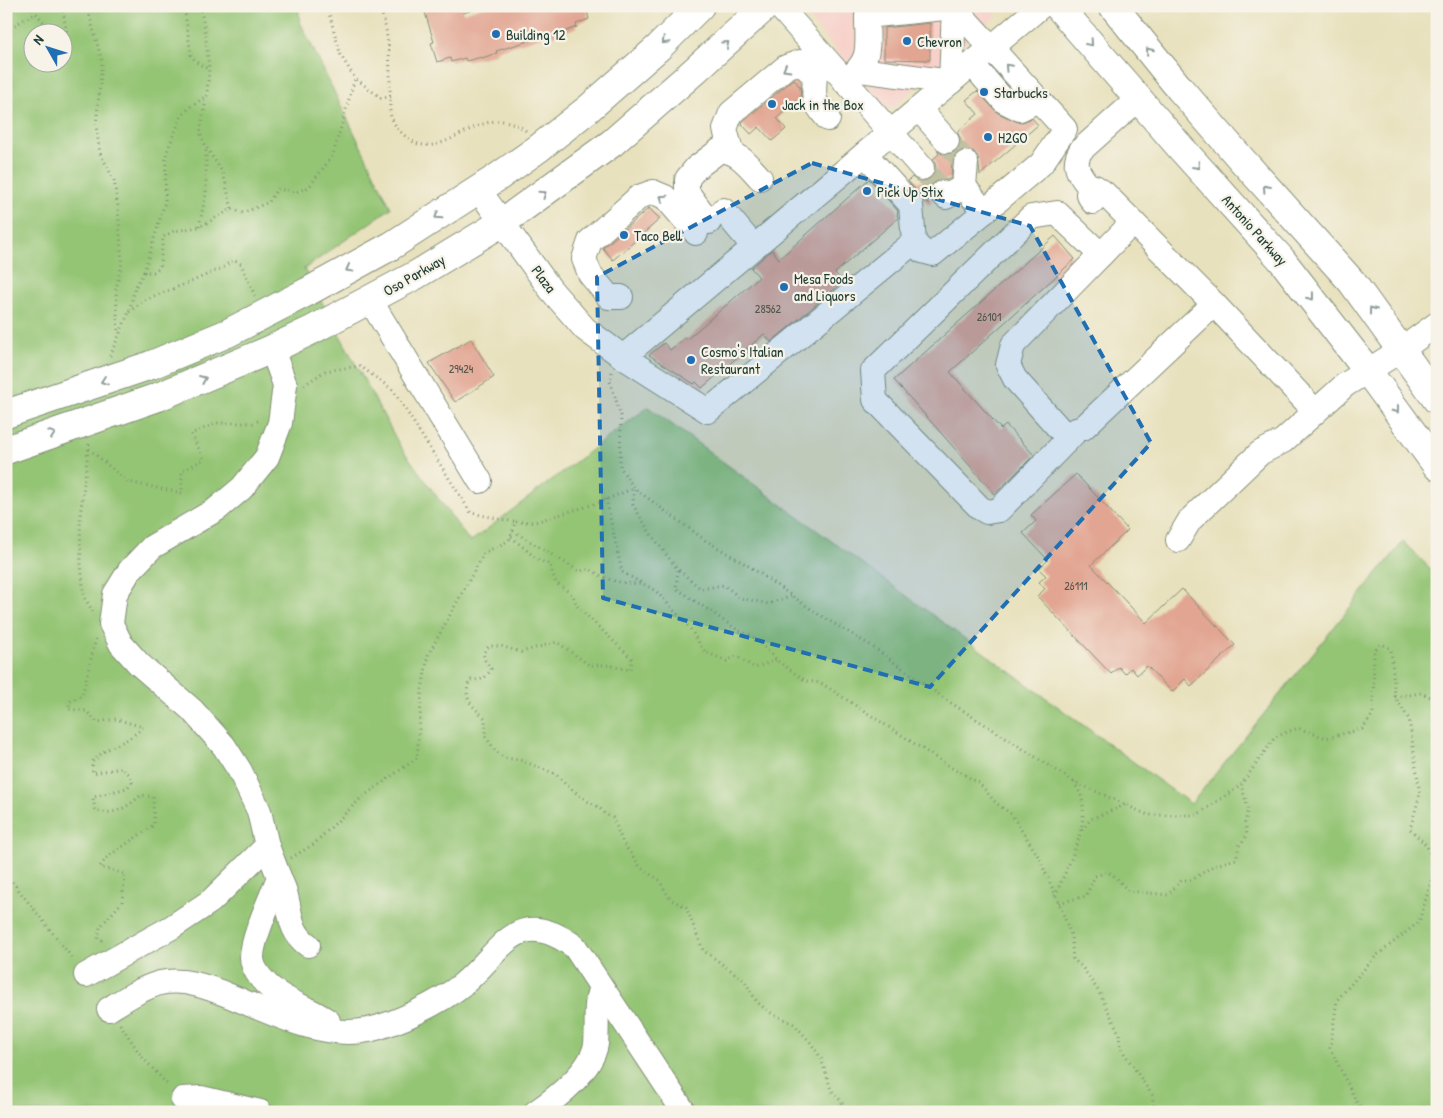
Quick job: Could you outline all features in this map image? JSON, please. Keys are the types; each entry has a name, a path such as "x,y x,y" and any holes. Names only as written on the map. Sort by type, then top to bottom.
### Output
{"main road":[{"path":"6,414 150,365 228,333 391,246 539,148 588,109 652,53 700,6"},
{"name":"Oso Parkway","path":"6,450 158,398 312,330 416,275 503,222 612,143 692,74 766,6"},
{"name":"Antonio Parkway","path":"1058,6 1280,259 1367,370 1437,466"},
{"path":"1113,6 1180,89 1352,282 1437,400"},
{"path":"1138,99 1148,95 1162,103 1180,89"}],"street":[{"path":"779,6 853,76 890,133 922,168"},
{"path":"620,355 754,247 1041,6"},
{"path":"853,76 867,57 867,16 954,7"},
{"path":"865,154 911,205 914,242 922,251 933,254 1041,164 1065,129 954,7"},
{"path":"951,82 954,7"},
{"path":"731,151 725,128 730,113 786,67 800,62 814,76 815,105 828,119"},
{"path":"973,65 1004,101 1020,109 1038,100"},
{"path":"853,76 951,82"},
{"path":"1138,99 1081,150 1076,157 1078,172 1090,188 1094,186 1098,188 1128,227 1214,304 1315,411"},
{"path":"919,109 947,141"},
{"path":"709,221 687,192 687,179 696,168 720,150 731,151 743,160 760,178"},
{"path":"957,181 984,212"},
{"name":"Plaza","path":"478,189 551,290 585,329 620,355 708,411 914,242"},
{"path":"621,298 609,297 590,274 584,259 590,241 640,197 653,192 754,247"},
{"path":"1077,430 999,510 988,512 980,508 875,400 873,371 1031,217 1057,213 1101,255"},
{"path":"1128,227 1013,345 1008,365 1015,379 1064,434 1083,428 1214,304"},
{"path":"370,300 480,481"},
{"path":"1171,546 1204,525 1273,460 1283,441 1345,385 1401,350 1437,324"},
{"path":"272,349 285,385 280,423 267,457 242,488 217,510 152,547 130,570 115,594 103,629 139,664 192,710 224,746 240,771 259,811 274,863 286,894 293,928 302,941 308,945"},
{"path":"86,975 172,927 274,863"},
{"path":"274,863 254,945 252,958 256,970 264,982 276,992 322,1017 346,1033"},
{"path":"109,1009 137,992 160,983 180,981 205,986 296,1022 346,1033 368,1030 395,1021 442,999 464,983 510,937 528,930 542,930 560,936 575,947 684,1112"},
{"path":"536,1112 554,1100 590,1060 596,1045 596,998 601,987"},
{"path":"183,1099 201,1098 260,1112"}],"path":[{"path":"62,6 65,22"},
{"path":"87,6 102,62 96,126 100,153 114,180 118,207 122,263 116,289 118,335"},
{"path":"181,6 185,12 191,55 196,62 209,69"},
{"path":"200,6 206,30 209,69 207,94 200,132 206,147 223,173 232,209"},
{"path":"327,6 341,56 355,78 381,98 390,97"},
{"path":"380,6 387,34 391,118 401,133 414,143 433,146 451,140 476,126 496,120 514,124 525,130 539,148"},
{"path":"6,30 36,13 44,22"},
{"path":"144,272 154,272 160,267 163,236 174,231 199,227 232,209 243,213 269,202 278,189 296,192 309,187 333,155 355,78"},
{"path":"109,358 129,312 135,288 144,272 165,202 166,154 181,117 191,106 207,94"},
{"path":"199,227 206,194 206,147"},
{"path":"129,312 144,300 200,278 224,267 233,260 240,264 263,315"},
{"path":"620,355 610,381 621,416 620,467 634,488 705,540 752,568 870,646 948,701 1073,781 1148,816 1197,815 1241,785 1275,737 1298,728 1326,738 1362,729 1373,714 1374,650 1382,644 1391,649 1395,697 1409,719 1420,794 1410,829 1427,846 1436,869 1419,922 1376,956 1336,1000 1330,1048 1358,1103 1365,1112"},
{"path":"88,448 128,482 182,493 182,471 204,459 191,434 217,423 253,423 292,408 297,389 325,371 360,366 393,390 471,513 515,522 536,522 634,488"},
{"path":"89,439 80,516 84,597 103,629 97,641 82,695 69,702 69,709 86,711 97,722 116,719 143,727 133,737 121,744 106,749 92,762 93,773 122,768 130,775 132,782 127,788 93,797 95,810 103,813 126,808 141,795 153,797 154,810 154,826 106,858 100,867 125,874 122,902 100,927 98,939 110,943"},
{"path":"634,488 633,505 650,533 678,570 701,589 724,585 740,598 769,604 793,596"},
{"path":"606,499 622,572 656,591 689,627 705,652 727,661 736,656 755,668 776,660"},
{"path":"274,863 314,844 361,798 417,758 422,689 428,655 484,553 512,537 515,522"},
{"path":"513,531 579,571 590,568 601,577 630,585 642,583"},
{"path":"512,537 537,559 550,565 556,584 573,595 577,606 632,659 630,670 606,665 588,665 557,642 521,652 500,646 489,646 483,653 485,660 492,668 488,676 482,680 470,680 466,690 468,701 485,718 486,737 494,749 504,758 520,760 556,774 565,784 587,801 599,806 605,814 613,818 623,843 641,868 659,880 670,899 686,907 703,950 744,980 757,1002 769,1012 794,1024 810,1042 820,1058 831,1090 842,1102 844,1112"},
{"path":"678,570 676,588 739,630 751,635 776,660 806,681 821,683 952,768 979,783 996,803 1011,814 1037,854 1059,903 1071,935 1073,959 1099,992 1119,1033 1120,1047 1152,1095 1155,1112"},
{"path":"1395,697 1421,693 1437,700"},
{"path":"1073,781 1082,798 1084,816 1082,830"},
{"path":"1059,903 1086,896 1094,876 1108,872 1116,877 1128,892 1168,895 1182,880 1192,880 1213,866 1236,859 1239,846 1247,835 1245,823 1248,808 1241,785"},
{"path":"1055,896 1082,830 1090,819 1125,805"}],"highlighted area":[{"path":"812,163 1030,226 1151,443 930,687 603,598 597,277"}],"shaded area":[{"path":"812,6 998,6 996,16 892,108 884,107 805,14"}],"green space":[{"path":"6,6 298,6 300,22 391,208 304,269 400,446 470,542 648,407 1191,804 1403,542 1437,575 1437,1112 6,1112"}],"building":[{"name":"Building 12","path":"423,6 461,6 463,13 485,6 586,6 589,19 576,24 577,27 562,33 546,38 545,36 496,51 497,53 482,58 466,61 465,58 451,62 450,58 437,62 431,43 434,42"},
{"name":"Chevron","path":"930,23 930,60 884,59 884,28"},
{"name":"Jack in the Box","path":"794,79 800,87 801,97 777,118 786,129 772,141 759,127 751,134 742,124 743,121"},
{"name":"H2GO","path":"977,91 998,113 1020,123 1032,118 1038,125 980,175 978,157 974,152 968,149 960,151 952,161 951,178 938,180 929,189 929,196 932,202 929,205 908,181 912,177 917,181 924,182 931,178 935,173 936,166 933,159 939,154 937,150 942,154 949,155 960,146 961,139 957,132 978,114 966,100"},
{"path":"869,179 898,211 898,218 835,273 843,282 771,342 764,334 702,388 696,382 694,384 649,355 664,343 670,350 685,338 687,339 759,277 751,268 772,250 779,259"},
{"name":"Taco Bell","path":"649,208 660,219 613,260 603,248"},
{"path":"1055,236 1075,259 950,372 1001,429 1006,425 1034,455 995,494 894,380"},
{"path":"471,339 494,377 455,402 429,363"},
{"path":"1076,474 1128,530 1091,565 1146,623 1182,589 1235,645 1191,686 1185,679 1172,692 1147,666 1137,675 1131,668 1125,674 1119,667 1111,674 1037,596 1045,589 1039,582 1046,576 1039,569 1048,560 1023,533 1036,521 1031,515"}],"tunnel":[{"path":"947,141 966,163"},
{"path":"922,168 942,193"}],"place":[{"name":"Building 12","path":"496,34"},
{"name":"Chevron","path":"907,41"},
{"name":"Starbucks","path":"984,92"},
{"name":"Jack in the Box","path":"772,104"},
{"name":"H2GO","path":"988,137"},
{"name":"Pick Up Stix","path":"867,191"},
{"name":"Taco Bell","path":"624,235"},
{"name":"Mesa Foods and Liquors","path":"784,287"},
{"name":"Cosmo's Italian Restaurant","path":"691,360"}]}
